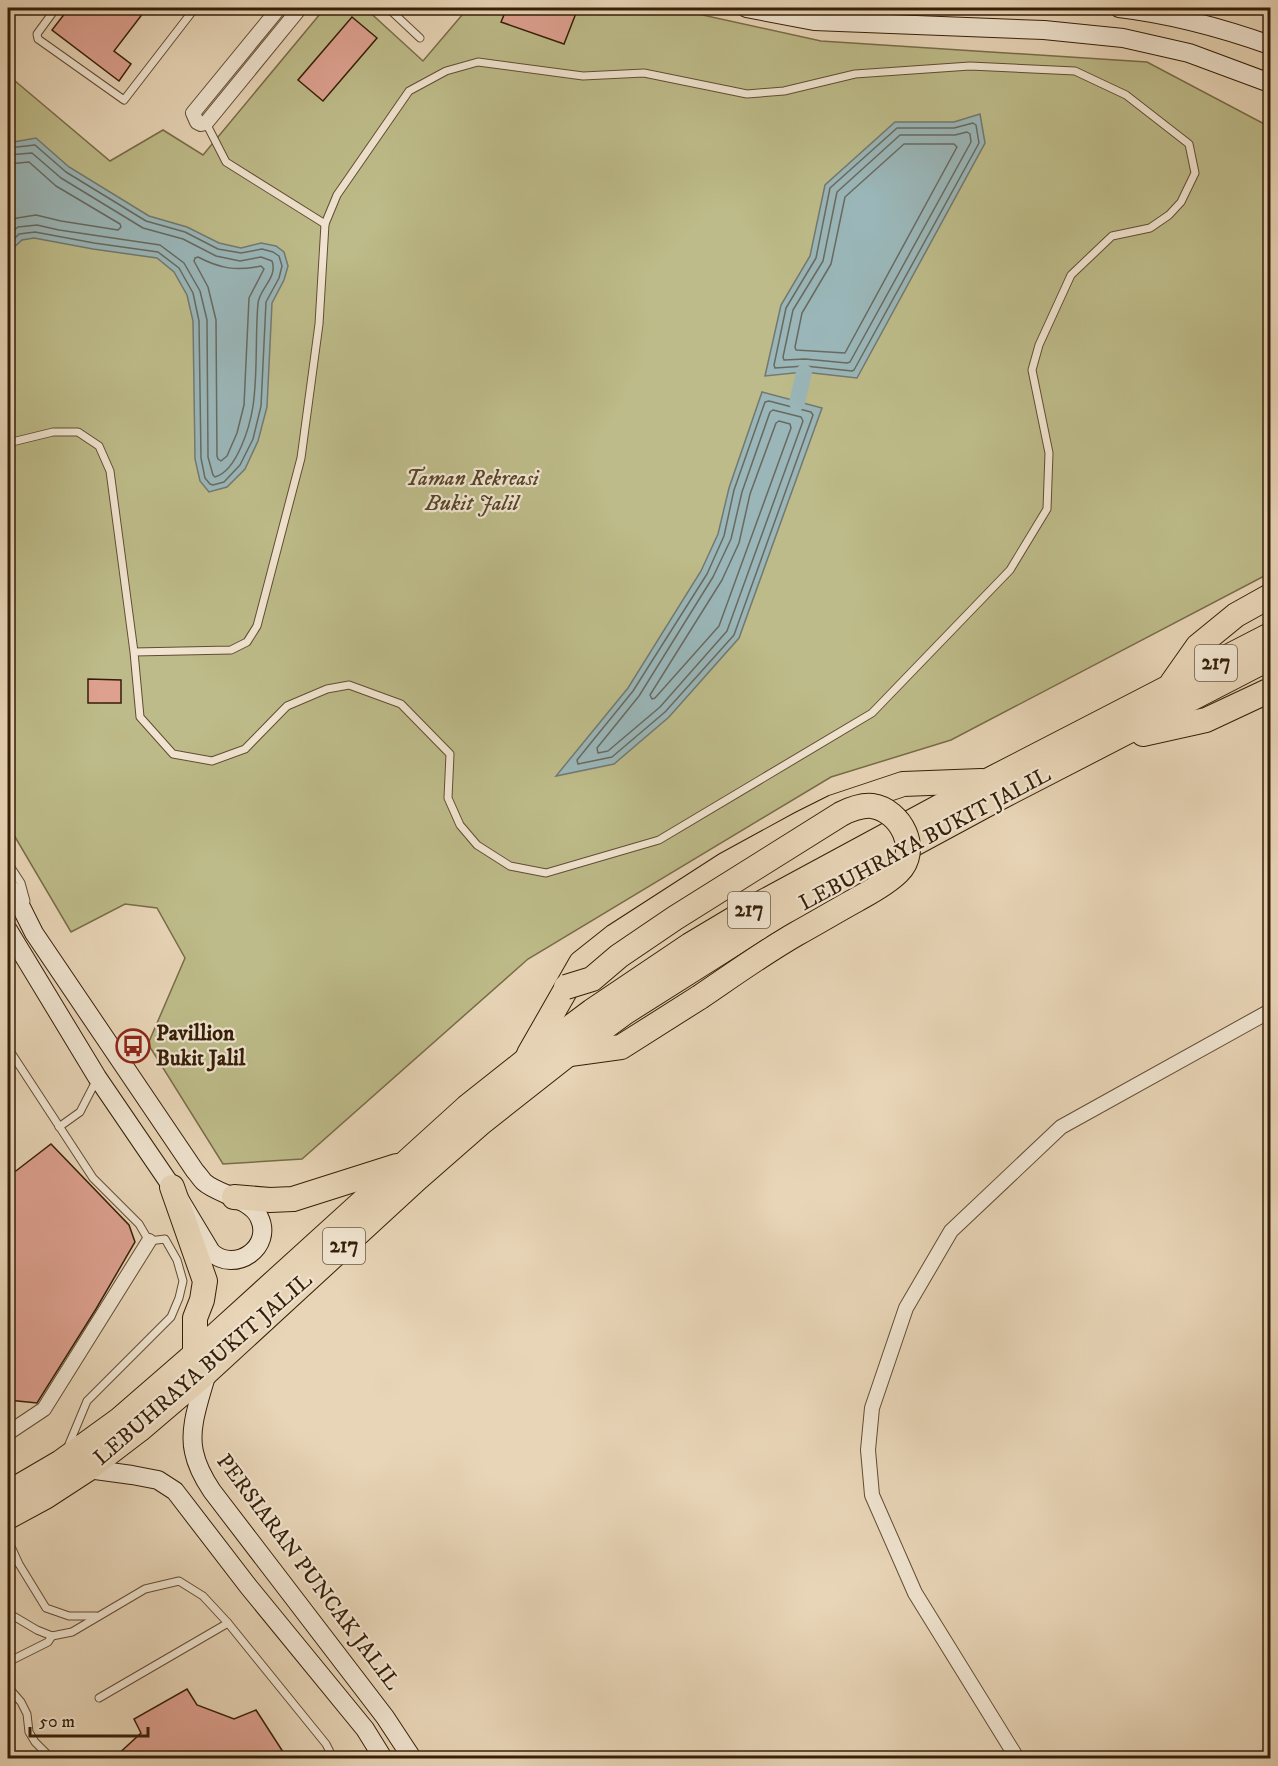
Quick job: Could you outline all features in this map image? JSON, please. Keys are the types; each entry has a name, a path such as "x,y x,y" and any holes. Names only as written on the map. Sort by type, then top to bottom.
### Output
{"highway":[{"path":"1169,688 1198,646 1236,615 1270,596"},
{"name":"LEBUHRAYA BUKIT JALIL","path":"8,1517 45,1497 88,1469 140,1430 201,1363 403,1164 467,1107 592,1011 690,945 752,908 987,781 1169,688 1268,644"},
{"name":"LEBUHRAYA BUKIT JALIL","path":"8,1493 61,1462 201,1363 482,1122 567,1054 624,1013 760,927 999,798 1219,684 1268,644"},
{"path":"1108,742 1206,720 1270,690"},
{"path":"525,1061 581,963 615,936 725,865 834,807 903,784 987,781"},
{"path":"566,987 592,979 619,956 675,918 855,807 871,806 884,810 896,819 903,830 908,844 908,857 899,872 872,891 782,942 621,1047 567,1054"},
{"path":"234,1197 292,1199 403,1164"},
{"path":"172,1187 204,1281 202,1300 195,1318 201,1363"}],"main road":[{"path":"746,8 814,21 1044,30 1122,38 1189,53 1270,83"},
{"path":"766,12 791,8"},
{"path":"812,8 840,22"},
{"path":"1119,8 1185,14 1270,45"},
{"path":"8,886 34,933 195,1171 205,1183 234,1197 258,1213 263,1235 256,1248 249,1254 240,1259 227,1260 218,1258 211,1252 172,1187 14,955 8,933"},
{"name":"PERSIARAN PUNCAK JALIL","path":"201,1363 193,1432 193,1451 200,1472 212,1491 385,1717 412,1758"},
{"path":"88,1469 158,1480 175,1491 248,1586 365,1729 383,1758"}],"street":[{"path":"279,8 193,113 197,122 206,123 300,8"},
{"path":"1017,1758 915,1593 872,1495 868,1450 872,1408 906,1308 951,1231 1061,1126 1270,1011"},
{"path":"8,1433 44,1409 149,1241"},
{"path":"1266,1758 1270,1753"}],"lane":[{"path":"56,8 37,34 38,39 124,100 195,8"},
{"path":"388,8 420,38"},
{"path":"8,443 53,432 78,432 99,446 110,471 134,651 140,717 173,754 212,761 245,749 288,706 327,688 349,685 401,704 450,754 448,798 460,825 477,845 510,867 546,873 659,840 872,713 1010,570 1047,510 1049,453 1032,370 1038,345 1071,275 1113,236 1150,228 1169,215 1181,202 1195,173 1189,144 1126,95 1075,71 970,66 878,72 855,74 783,91 747,94 644,73 582,76 478,62 446,70 409,91 337,195 325,224 319,324 301,458 257,626 247,642 231,651 134,651"},
{"path":"206,123 226,162 325,224"},
{"path":"8,863 21,883 34,933"},
{"path":"8,1048 93,1178 139,1224 149,1241 165,1239 177,1260 183,1281 179,1299 171,1317 87,1401 61,1462"},
{"path":"59,1127 80,1112 98,1077"},
{"path":"8,1540 19,1564 46,1608 69,1616 99,1616"},
{"path":"8,1610 19,1620 52,1636 72,1632 145,1589 179,1581 203,1596 228,1623 326,1744 333,1758"},
{"path":"99,1698 228,1623"},
{"path":"8,1662 48,1642 52,1636"},
{"path":"8,1687 21,1702 27,1714 29,1732 35,1742 51,1758"}],"green space":[{"name":"Taman Rekreasi Bukit Jalil","path":"325,8 365,8 423,61 468,8 671,8 821,41 1147,62 1270,127 1270,573 951,740 831,777 528,959 302,1159 223,1164 148,1044 185,958 157,908 125,904 71,932 8,825 8,75 110,161 163,130 203,155"}],"water":[{"path":"980,114 985,143 857,378 804,372 765,376 781,305 810,256 825,185 895,122 954,122"},
{"path":"36,138 69,167 149,216 187,227 219,243 241,248 261,243 276,246 284,252 288,266 284,280 272,303 267,407 258,441 245,469 227,487 209,492 200,481 195,459 193,321 187,295 174,272 157,258 34,238 22,240 11,250 8,266 8,143"},
{"path":"762,392 822,408 739,638 669,717 614,764 556,776 628,688 701,571 718,534 729,488"}],"building":[{"path":"69,8 147,8 114,51 131,64 119,81 52,30"},
{"path":"507,8 578,8 564,44 501,22"},
{"path":"352,17 377,38 323,101 298,80"},
{"path":"88,679 121,680 121,703 88,703"},
{"path":"51,1144 129,1225 135,1242 37,1403 8,1400 8,1177"},
{"path":"187,1689 197,1705 234,1719 256,1710 287,1758 114,1758 141,1733 134,1719"}],"waterway":[{"path":"797,403 804,372"}],"place":[{"name":"Pavillion Bukit Jalil","path":"133,1046"}]}
